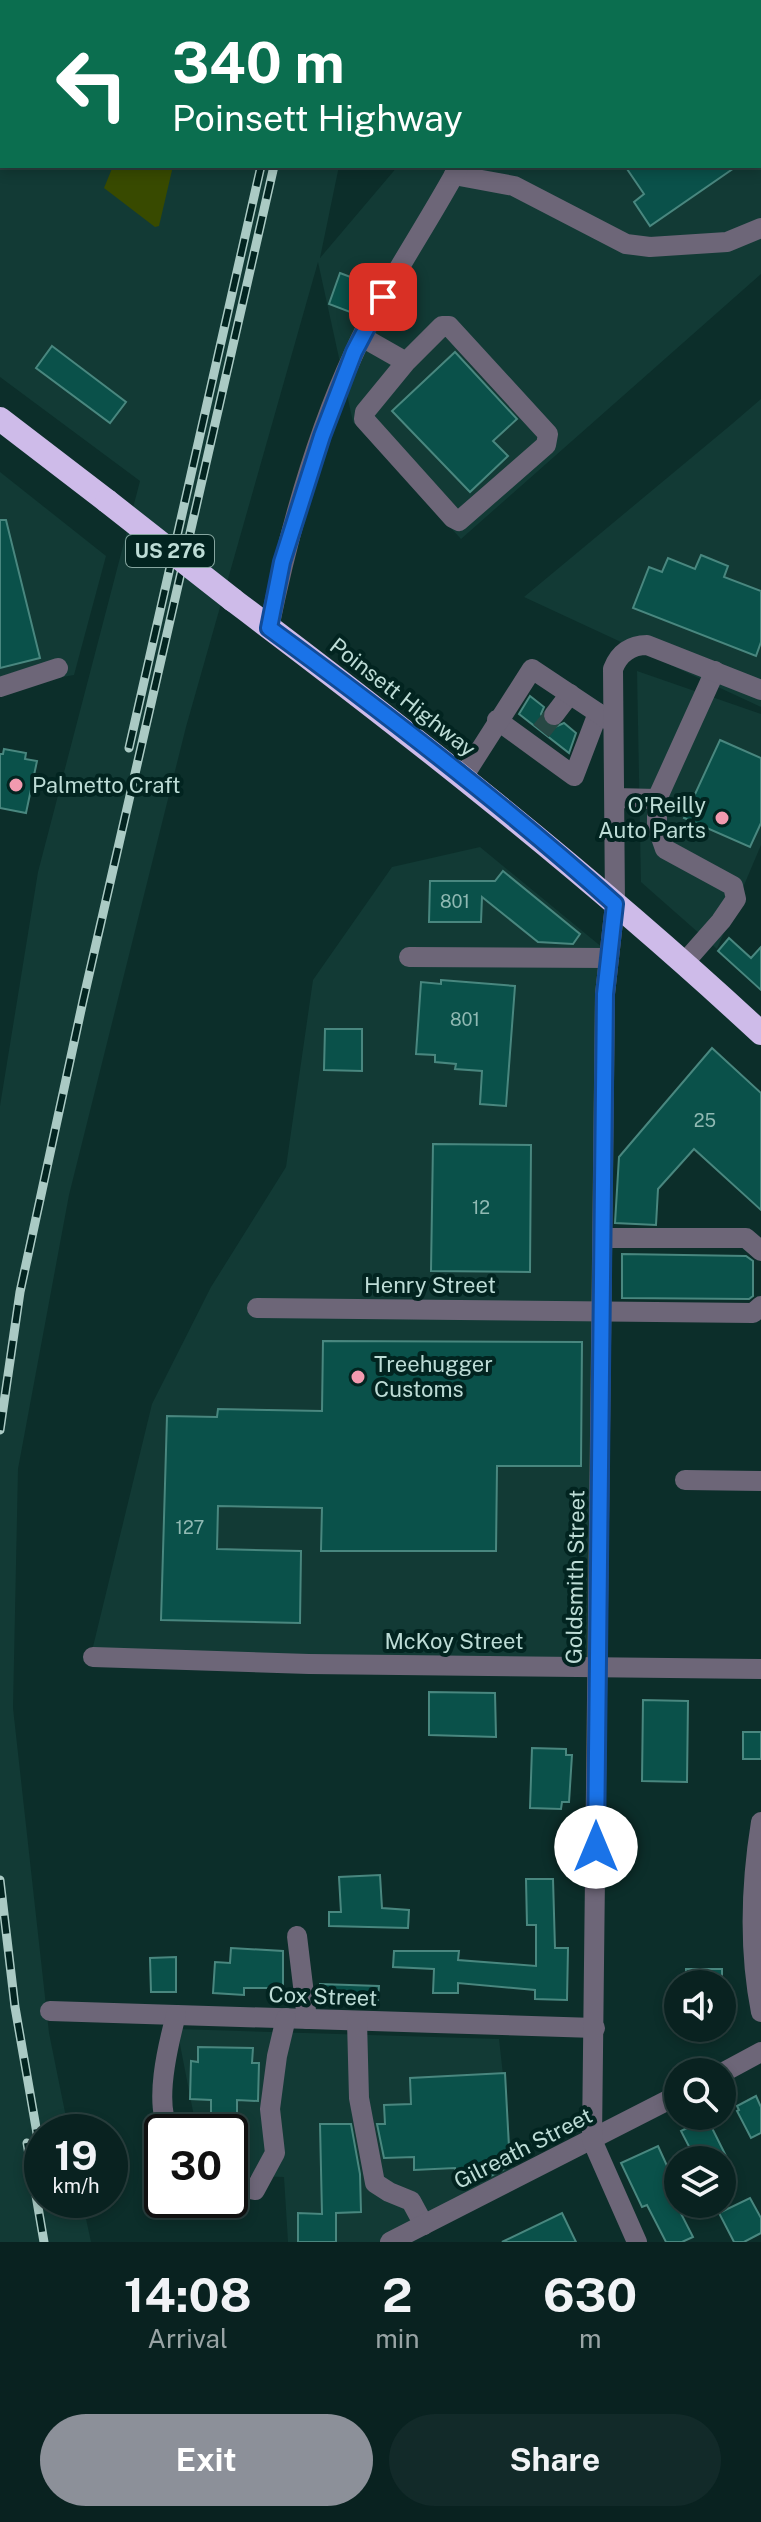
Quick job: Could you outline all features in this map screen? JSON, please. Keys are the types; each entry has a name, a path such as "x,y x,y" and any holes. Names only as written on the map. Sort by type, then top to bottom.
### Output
{"highway":[{"name":"Poinsett Highway","path":"0,419 463,777 569,863 761,1033"}],"street":[{"path":"269,628 282,562 322,436 362,337 456,171 514,186 626,244 650,247 727,242 761,228"},
{"path":"442,326 449,326 548,434 546,445 459,521 364,419 365,412 406,362 442,326"},
{"path":"362,337 406,362"},
{"name":"Goldsmith Street","path":"637,2242 592,2140 605,994 615,904 615,798 605,718 613,669 620,656 629,649 647,645 761,690"},
{"path":"0,687 58,668"},
{"path":"463,777 497,720 532,669 605,718 574,776 542,730 497,720"},
{"path":"684,963 736,899 733,886 665,849 657,826 657,799 715,671"},
{"path":"542,730 570,694"},
{"path":"615,798 657,799"},
{"path":"409,957 609,958"},
{"path":"603,1238 746,1238 761,1251"},
{"name":"Henry Street","path":"257,1308 753,1313 761,1306"},
{"path":"685,1480 761,1481"},
{"name":"McKoy Street","path":"93,1657 309,1664 761,1669"},
{"path":"761,1822 753,1926 754,1976 761,2012"},
{"path":"248,2189 255,2190 275,2153 270,2109 277,2056 296,2019 297,1936"},
{"name":"Cox Street","path":"50,2011 595,2028"},
{"path":"164,2114 164,2061 176,2015"},
{"path":"357,2021 359,2098 375,2183 411,2201 424,2225"},
{"path":"736,2065 761,2052"},
{"name":"Gilreath Street","path":"390,2242 664,2102"}],"shaded area":[{"path":"0,168 339,168 320,258 396,168 761,168 761,274 461,539 353,422 318,262 186,727 69,1195 18,1469 13,1708 49,2033 65,2114 24,2114 24,2218 86,2218 91,2242 0,2242 0,1106 38,872 140,481 0,377"},
{"path":"112,168 173,168 159,226 155,227 104,188"},
{"path":"761,399 761,707 524,597 732,424"},
{"path":"0,472 106,556 74,675 0,688"},
{"path":"637,671 761,714 761,845 717,949 641,882"},
{"path":"480,847 603,948 590,1664 91,1655 152,1404 211,1287 286,1167 313,980 392,867"},
{"path":"177,2029 499,2039 514,2174 389,2242 288,2242 284,2177 248,2176 248,2114 194,2114"}],"building":[{"path":"626,168 734,168 650,226 634,202 644,194"},
{"path":"340,273 369,284 358,315 329,304"},
{"path":"52,346 126,402 110,423 36,368"},
{"path":"455,352 517,419 493,441 508,456 470,492 392,411"},
{"path":"0,520 6,520 40,658 0,668"},
{"path":"701,555 728,566 724,577 761,591 761,642 756,656 633,608 649,567 662,572 668,558 695,569"},
{"path":"530,696 544,707 541,714 546,725 553,728 564,723 576,733 569,753 519,714"},
{"path":"720,740 761,758 761,823 750,847 684,818"},
{"name":"Palmetto Craft","path":"4,749 26,753 25,759 37,761 26,813 0,808 0,754"},
{"path":"503,871 580,934 573,944 538,942 482,897 481,922 429,922 430,881 495,881"},
{"path":"729,938 751,958 761,947 761,990 718,951"},
{"path":"441,980 515,986 506,1106 480,1104 482,1071 455,1069 456,1064 435,1062 435,1055 416,1054 421,982 441,984"},
{"path":"325,1029 362,1029 362,1071 324,1070"},
{"path":"712,1048 761,1093 761,1210 694,1149 658,1189 656,1225 615,1223 619,1157"},
{"path":"433,1144 531,1145 530,1272 431,1271"},
{"path":"622,1254 746,1256 753,1261 753,1296 749,1299 622,1298"},
{"path":"323,1341 582,1342 581,1466 497,1466 496,1551 321,1551 322,1508 218,1506 217,1549 301,1551 300,1623 161,1620 167,1416 217,1417 218,1409 322,1411"},
{"path":"429,1692 495,1693 496,1737 429,1735"},
{"path":"643,1700 688,1701 687,1782 642,1781"},
{"path":"743,1732 761,1732 761,1759 743,1759"},
{"path":"532,1748 566,1749 566,1755 572,1755 569,1802 562,1802 561,1809 530,1808"},
{"path":"380,1875 382,1908 409,1910 408,1928 329,1926 329,1912 341,1912 339,1877"},
{"path":"526,1879 553,1879 555,1948 568,1948 567,2000 535,1999 535,1990 458,1983 458,1993 433,1993 434,1969 393,1967 394,1951 459,1951 458,1960 536,1966 536,1925 527,1925"},
{"path":"231,1948 283,1951 283,1988 244,1988 244,1995 213,1993 215,1962 230,1963"},
{"path":"176,1957 176,1992 151,1992 150,1958"},
{"path":"320,1984 379,1986 378,2000 320,1998"},
{"path":"198,2047 253,2048 252,2063 259,2063 258,2101 237,2100 237,2114 211,2114 211,2100 190,2099 191,2061 198,2062"},
{"path":"505,2073 510,2166 483,2180 456,2181 455,2168 414,2170 414,2157 384,2158 377,2124 385,2124 384,2105 411,2104 410,2078"},
{"path":"756,2096 761,2107 761,2133 751,2138 737,2106"},
{"path":"320,2124 351,2124 360,2174 361,2212 336,2213 336,2242 298,2242 298,2213 322,2214"},
{"path":"713,2130 721,2146 689,2146 681,2131"},
{"path":"658,2146 664,2159 664,2218 683,2218 693,2237 682,2242 666,2242 647,2205 642,2207 621,2163"},
{"path":"750,2198 761,2218 761,2233 744,2242 734,2242 722,2218 736,2218 736,2205"},
{"path":"562,2213 576,2242 502,2242"}],"tunnel":[{"path":"541,731 554,715"}],"railway":[{"path":"129,748 261,168"},
{"path":"0,1430 20,1292 83,1001 274,168"},
{"path":"0,1880 15,2007 34,2114"},
{"path":"40,2218 44,2242"}],"place":[{"name":"Palmetto Craft","path":"16,785"},
{"name":"O'Reilly Auto Parts","path":"722,818"},
{"name":"Treehugger Customs","path":"358,1377"}],"route":[{"path":"383,297 354,352 322,436 282,562 269,628 463,777 615,904 605,994 596,1847"}]}
